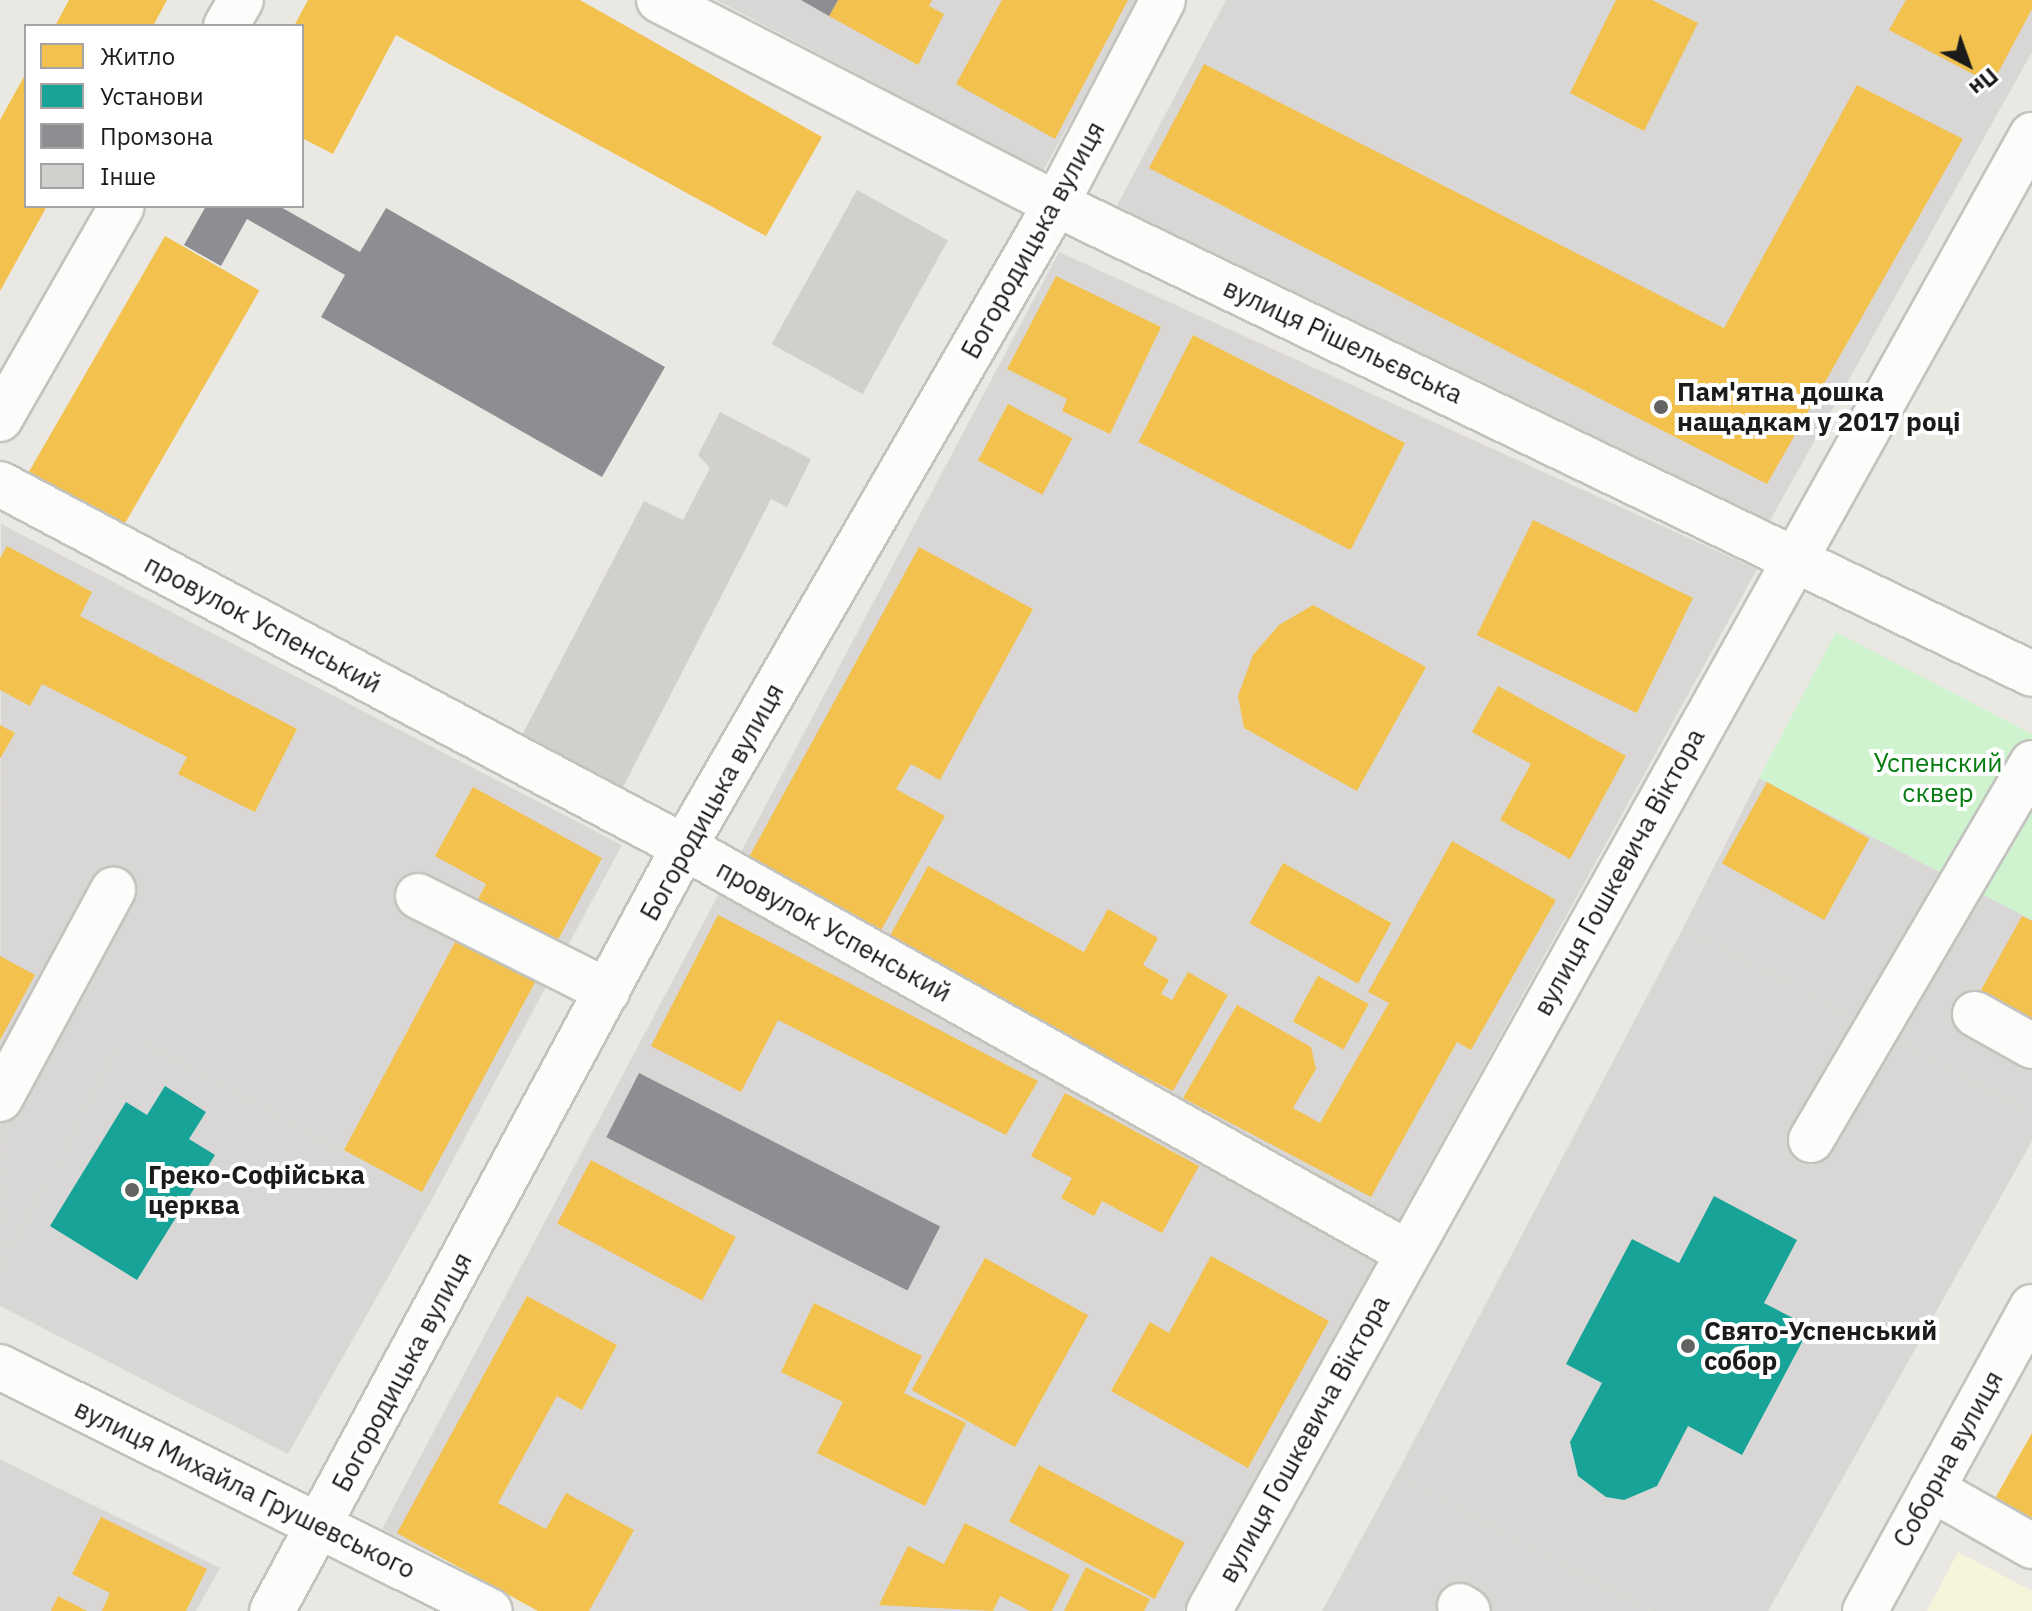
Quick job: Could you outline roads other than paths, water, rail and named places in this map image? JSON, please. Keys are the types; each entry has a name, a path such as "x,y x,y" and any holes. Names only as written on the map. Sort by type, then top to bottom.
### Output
{"street":[{"path":"227,24 241,0"},
{"name":"вулиця Рішельєвська","path":"659,0 1056,204 1796,557 2032,674"},
{"name":"Богородицька вулиця","path":"272,1611 684,847 1056,204 1163,0"},
{"name":"вулиця Гошкевича Віктора","path":"1209,1611 2032,135"},
{"path":"0,419 121,208"},
{"name":"провулок Успенський","path":"0,484 684,847 1408,1253"},
{"path":"1811,1140 2032,763"},
{"path":"0,1099 113,890"},
{"path":"418,896 607,991"},
{"path":"1975,1014 2032,1046"},
{"name":"Соборна вулиця","path":"1865,1611 2032,1307"},
{"name":"вулиця Михайла Грушевського","path":"0,1367 490,1611"},
{"path":"1932,1489 2032,1546"}],"place":[{"name":"Пам'ятна дошка нащадкам у 2017 році","path":"1661,407"},
{"name":"Греко-Софійська церква","path":"132,1190"},
{"name":"Свято-Успенський собор","path":"1688,1346"}],"park label":[{"name":"Успенский сквер","path":"1938,778"}]}
